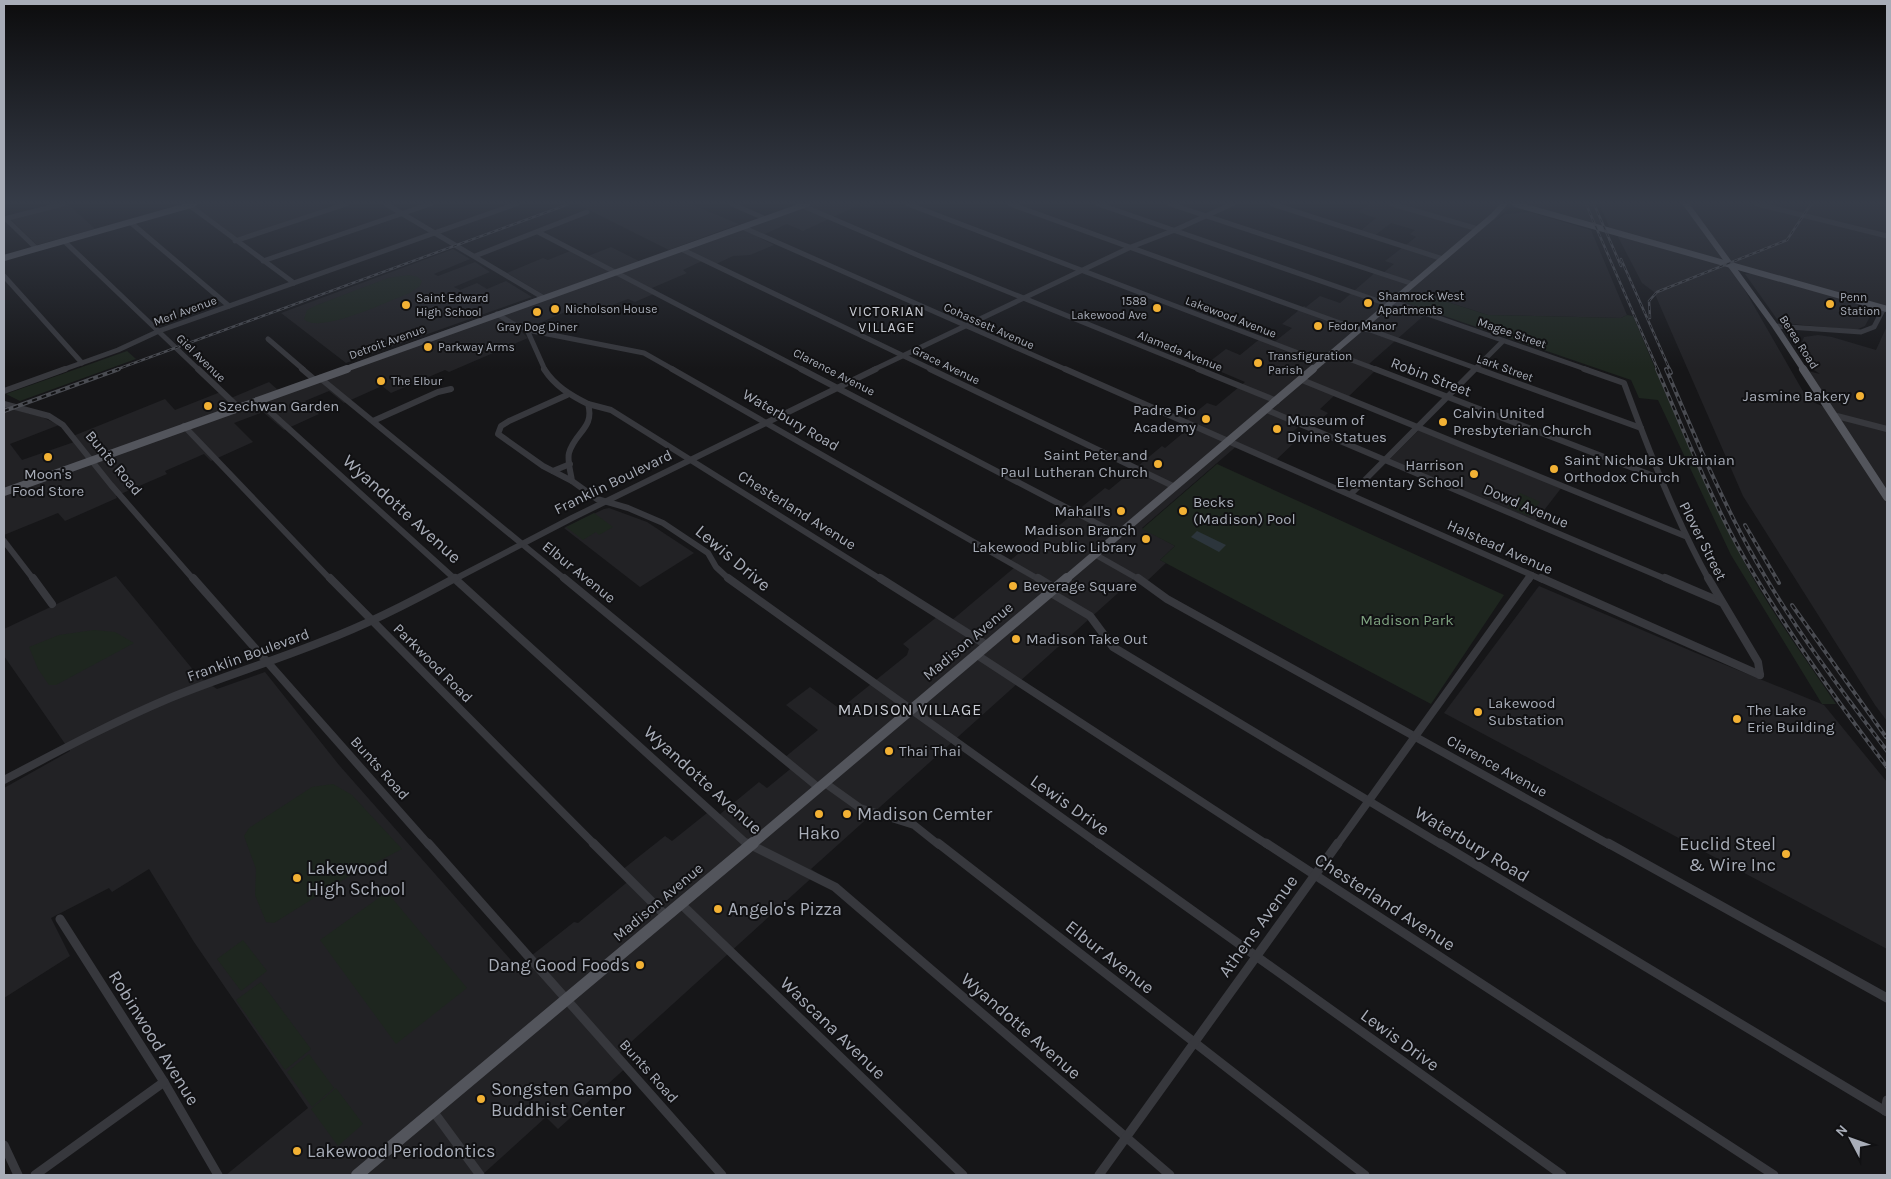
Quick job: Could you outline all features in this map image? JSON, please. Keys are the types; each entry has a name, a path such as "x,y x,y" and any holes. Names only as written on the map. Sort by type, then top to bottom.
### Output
{"main road":[{"name":"Detroit Avenue","path":"4,492 653,259"},
{"name":"Madison Avenue","path":"357,1175 1096,555 1442,259"},
{"path":"1711,259 1886,308"},
{"name":"Berea Road","path":"1727,259 1887,497"}],"street":[{"name":"Giel Avenue","path":"83,259 238,407"},
{"path":"174,259 229,306"},
{"path":"260,259 294,283"},
{"path":"263,261 269,259"},
{"name":"Merl Avenue","path":"4,391 118,350 159,331 362,259"},
{"path":"480,259 544,298"},
{"name":"Clarence Avenue","path":"591,259 1119,535"},
{"name":"Grace Avenue","path":"702,259 1175,487"},
{"name":"Cohassett Avenue","path":"814,259 1220,439 1229,441"},
{"name":"Alameda Avenue","path":"931,259 1127,338 1216,377 1277,400"},
{"name":"Lakewood Avenue","path":"1053,259 1322,362"},
{"name":"Franklin Boulevard","path":"4,780 79,740 132,715 328,640 371,621 456,579 521,543 690,459 964,326 1107,259"},
{"name":"Lark Street","path":"1164,259 1354,328 1370,330 1641,428"},
{"name":"Magee Street","path":"1260,259 1624,383"},
{"path":"1337,259 1413,284"},
{"path":"4,276 82,363"},
{"path":"1774,326 1854,333 1866,332 1876,326 1886,308"},
{"name":"Waterbury Road","path":"497,314 507,322 528,332 571,338 644,353 1053,591 1090,616 1120,652 1887,1108"},
{"path":"528,332 544,371 567,395 588,404 591,414 589,423 576,439 568,455 572,481"},
{"name":"Elbur Avenue","path":"268,339 373,421 822,786 860,808 914,826 1365,1175"},
{"path":"1351,494 1503,341"},
{"name":"Robin Street","path":"1333,353 1659,478"},
{"path":"1302,380 1685,536"},
{"name":"Plover Street","path":"1624,383 1659,478 1685,536 1721,602 1758,662 1760,675"},
{"path":"373,421 438,392 451,389"},
{"name":"Lewis Drive","path":"567,395 500,426 498,434 543,466 572,481 591,496 663,523 708,553 716,567 732,582 1562,1175"},
{"name":"Wyandotte Avenue","path":"257,400 750,846 835,887 1170,1175"},
{"name":"Bunts Road","path":"4,404 41,413 58,420 90,460 267,662 722,1175"},
{"name":"Chesterland Avenue","path":"588,404 611,410 988,646"},
{"path":"591,414 605,409"},
{"name":"Dowd Avenue","path":"1267,410 1721,602"},
{"path":"1833,415 1887,429"},
{"name":"Parkwood Road","path":"184,426 371,621 666,916"},
{"name":"Halstead Avenue","path":"1229,441 1760,675"},
{"path":"553,472 570,464"},
{"path":"4,541 52,604"},
{"name":"Clarence Avenue","path":"1096,555 1133,575 1167,599 1887,998"},
{"name":"Athens Avenue","path":"1099,1175 1532,574"},
{"name":"Chesterland Avenue","path":"977,655 1774,1175"},
{"name":"Wascana Avenue","path":"681,904 963,1175"},
{"name":"Robinwood Avenue","path":"60,919 164,1082 218,1175"},
{"path":"36,1175 164,1082"},
{"path":"433,1111 480,1175"},
{"path":"4,1145 18,1175"}],"shaded area":[{"name":"Saint Edward High School","path":"426,259 470,259 434,274 438,276 475,262 490,272 454,287 460,290 477,283 487,289 506,281 532,297 346,363 281,313"},
{"path":"541,259 635,259 645,264 659,259 727,259 712,266 702,261 683,270 687,273 652,288 658,292 635,302 628,299 592,313 579,306 521,331 528,338 449,372 445,370 391,393 382,386 344,403 329,391 305,401 319,414 284,430 263,412 234,423 253,442 211,461 204,454 165,471 167,474 65,521 58,513 4,535 4,407 42,417 59,425 10,444 22,460 77,441 73,436 165,399 175,410 223,391 231,398 269,382 278,390 544,295 507,273"},
{"path":"1388,259 1603,259 1627,315 1621,318 1488,315 1416,292 1405,302 1429,311 1369,364 1378,368 1346,399 1335,395 1320,409 1328,413 1315,425 1305,421 1287,437 1296,441 1276,460 1239,444 1142,528 1175,546 1160,560 1166,563 1146,582 1137,576 811,869 817,873 619,1053 629,1065 558,1129 546,1117 482,1175 226,1175 308,1108 194,942 149,869 112,892 109,888 51,918 70,956 4,998 4,788 70,751 4,656 4,629 116,576 199,677 217,689 265,672 339,765 517,967 574,922 578,923 631,879 622,870 665,836 672,841 712,809 719,815 759,782 767,788 794,766 784,758 818,730 786,705 810,687 840,709 907,655 909,649 903,644 940,614 951,621 1015,567 1007,563 1041,535 1045,537 1105,488 1109,490 1162,446 1165,448 1189,428 1181,424 1207,403 1216,406 1245,382 1205,365 1226,349 1240,355 1261,338 1273,343 1292,328 1282,324 1304,306 1306,307 1320,296 1340,303 1377,271 1383,273 1394,264 1385,261"},
{"path":"1630,259 1887,259 1887,309 1731,266 1808,400 1829,409 1804,370 1820,374 1798,352 1804,337 1818,335 1832,337 1876,350 1887,326 1887,721 1743,496 1654,292 1642,283"},
{"path":"1751,273 1874,309 1865,326 1856,330 1782,323 1779,322 1745,274"},
{"name":"Harrison Elementary School","path":"1419,430 1562,487 1535,522 1389,460"},
{"path":"609,508 647,522 694,553 640,587 564,528"},
{"path":"1197,531 1226,545 1219,552 1191,537"},
{"path":"1539,586 1824,705 1887,782 1887,949 1444,713"}],"green space":[{"path":"409,275 418,277 422,281 420,286 410,293 372,309 324,323 312,323 304,319 307,310 317,305 388,278"},
{"path":"1416,292 1488,315 1621,318 1627,315 1633,316 1671,406 1740,554 1774,612 1836,704 1822,704 1731,555 1658,400 1639,398 1631,380 1404,302"},
{"path":"127,351 136,359 20,401 6,394"},
{"name":"Madison Park","path":"1217,464 1504,595 1431,704 1160,560 1175,546 1142,529"},
{"path":"1520,493 1540,502 1529,516 1508,507"},
{"path":"594,513 613,527 599,535 596,532 583,540 566,527"},
{"path":"94,630 115,632 134,643 56,685 49,685 38,669 29,647 59,635"},
{"path":"333,784 352,795 402,849 346,878 274,923 266,922 255,895 256,869 244,836 249,828 312,787"},
{"path":"387,892 467,988 396,1044 320,940"},
{"path":"243,940 267,971 241,991 217,959"},
{"path":"261,982 311,1049 285,1070 236,1000"},
{"path":"309,1054 334,1088 312,1107 287,1072"},
{"path":"336,1088 363,1124 338,1146 311,1109"}],"railway":[{"path":"115,370 419,259"},
{"path":"1610,259 1658,370"},
{"path":"1618,259 1621,266"},
{"path":"1621,259 1670,370"},
{"path":"1650,318 1649,301 1657,292 1739,259"},
{"path":"4,411 119,369"},
{"path":"1657,369 1710,490 1746,561 1814,666 1887,767"},
{"path":"1666,369 1720,491 1756,561 1835,682 1887,751"},
{"path":"1669,369 1671,373"},
{"path":"1745,525 1779,583"},
{"path":"1792,605 1886,737"}],"place":[{"name":"Shamrock West Apartments","path":"1368,303"},
{"name":"Penn Station","path":"1830,304"},
{"name":"Saint Edward High School","path":"406,305"},
{"name":"1588 Lakewood Ave","path":"1157,308"},
{"name":"Nicholson House","path":"555,309"},
{"name":"Gray Dog Diner","path":"537,312"},
{"name":"Fedor Manor","path":"1318,326"},
{"name":"Parkway Arms","path":"428,347"},
{"name":"Transfiguration Parish","path":"1258,363"},
{"name":"The Elbur","path":"381,381"},
{"name":"Jasmine Bakery","path":"1860,396"},
{"name":"Szechwan Garden","path":"208,406"},
{"name":"Padre Pio Academy","path":"1206,419"},
{"name":"Calvin United Presbyterian Church","path":"1443,422"},
{"name":"Museum of Divine Statues","path":"1277,429"},
{"name":"Moon's Food Store","path":"48,457"},
{"name":"Saint Peter and Paul Lutheran Church","path":"1158,464"},
{"name":"Saint Nicholas Ukrainian Orthodox Church","path":"1554,469"},
{"name":"Harrison Elementary School","path":"1474,474"},
{"name":"Mahall's","path":"1121,511"},
{"name":"Becks (Madison) Pool","path":"1183,511"},
{"name":"Madison Branch Lakewood Public Library","path":"1146,539"},
{"name":"Beverage Square","path":"1013,586"},
{"name":"Madison Take Out","path":"1016,639"},
{"name":"Lakewood Substation","path":"1478,712"},
{"name":"The Lake Erie Building","path":"1737,719"},
{"name":"Thai Thai","path":"889,751"},
{"name":"Hako","path":"819,814"},
{"name":"Madison Cemter","path":"847,814"},
{"name":"Euclid Steel & Wire Inc","path":"1786,854"},
{"name":"Lakewood High School","path":"297,878"},
{"name":"Angelo's Pizza","path":"718,909"},
{"name":"Dang Good Foods","path":"640,965"},
{"name":"Songsten Gampo Buddhist Center","path":"481,1099"},
{"name":"Lakewood Periodontics","path":"297,1151"}],"district":[{"name":"VICTORIAN VILLAGE","path":"887,320"},
{"name":"MADISON VILLAGE","path":"910,709"}]}
